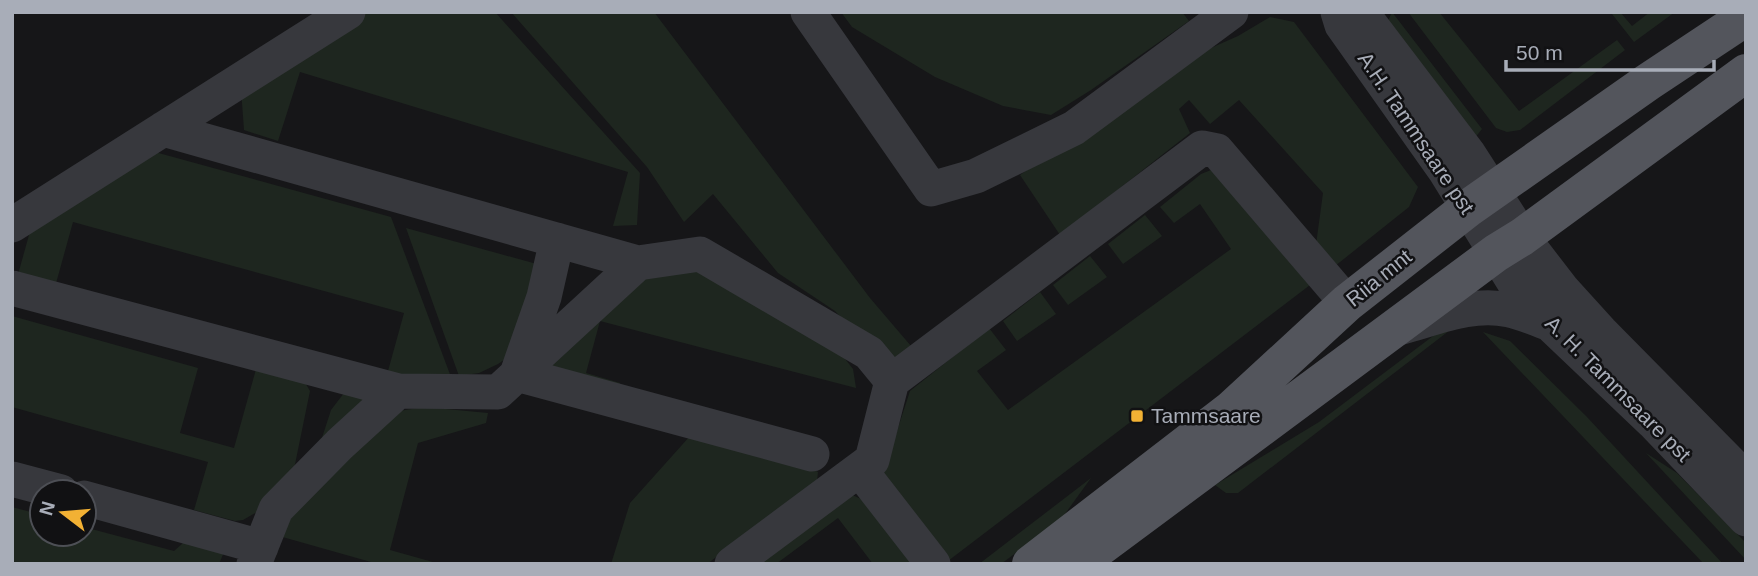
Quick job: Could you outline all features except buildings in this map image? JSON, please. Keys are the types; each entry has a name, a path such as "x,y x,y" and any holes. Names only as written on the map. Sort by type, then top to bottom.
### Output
{"main road":[{"name":"Riia mnt","path":"1031,564 1232,409 1347,303 1480,200 1746,17"},
{"path":"1077,564 1746,73"}],"street":[{"path":"12,225 348,12"},
{"path":"808,12 931,189 975,176 1074,128 1231,12"},
{"name":"A.H. Tammsaare pst","path":"1349,15 1446,172 1480,200 1509,245"},
{"path":"163,129 638,263 699,254 869,353 892,381"},
{"path":"732,564 872,460 892,381 1202,148 1217,151 1347,303"},
{"path":"517,374 544,297 557,240"},
{"name":"A. H. Tammsaare pst","path":"1509,245 1514,282 1550,324 1653,422 1746,519"},
{"name":"A. H. Tammsaare pst","path":"1509,245 1562,289 1595,326 1738,457"},
{"path":"12,288 398,391 498,392 638,263"},
{"path":"1395,329 1452,312 1487,307 1509,310 1550,324"},
{"path":"517,374 812,454"},
{"path":"98,503 257,555 276,509 340,444 398,391"},
{"path":"860,470 933,564"}],"shaded area":[{"path":"361,12 495,12 640,173 637,225 613,226 628,172 300,72 278,141 244,130 241,89"},
{"path":"511,12 654,12 870,298 911,346 888,367 835,311 778,273 713,194 684,222 647,167"},
{"path":"841,12 1182,12 1189,21 1051,115 1003,106 935,77 852,27"},
{"path":"1392,12 1482,129 1474,139 1388,21"},
{"path":"1408,12 1439,12 1519,111 1617,40 1625,50 1520,130 1507,132 1496,128"},
{"path":"1620,12 1632,26 1650,12 1675,12 1634,42 1612,14"},
{"path":"1270,17 1294,22 1418,187 1409,207 1330,270 1315,252 1323,193 1239,100 1210,124 1189,100 1179,109 1190,133 1060,235 1020,175 1177,63 1238,36"},
{"path":"144,149 391,217 451,377 414,380 388,371 404,313 73,222 55,287 17,278 34,217"},
{"path":"1211,170 1314,282 948,561 883,474 910,391 989,328 1006,350 977,371 1008,410 1231,249 1200,204 1174,223 1160,207 1201,174"},
{"path":"1145,215 1162,236 1123,264 1108,244"},
{"path":"406,228 544,266 514,353 479,373 459,376"},
{"path":"1090,256 1107,277 1068,305 1053,285"},
{"path":"699,263 824,332 853,369 856,388 600,321 586,373 620,383 617,393 540,362 642,273"},
{"path":"1040,292 1056,314 1017,341 1003,321"},
{"path":"12,316 198,368 180,433 234,448 258,362 300,374 310,391 292,479 269,505 243,520 235,521 194,510 208,462 12,407"},
{"path":"1454,327 1238,493 1226,493 1215,485 1319,422 1441,330"},
{"path":"1483,332 1510,341 1587,417 1723,564 1704,564"},
{"path":"344,393 380,397 319,447 331,410"},
{"path":"425,407 488,413 486,423 418,443 390,550 440,564 378,564 279,536 291,511 392,412"},
{"path":"690,436 809,467 818,472 817,481 707,564 611,564 630,503"},
{"path":"1646,453 1677,473 1746,543 1746,560"},
{"path":"1091,478 1062,518 1001,564 979,564"},
{"path":"852,495 866,501 912,564 873,564 838,518 776,564 753,564"},
{"path":"12,507 28,511 28,548 98,548 98,531 174,551 191,536 227,545 219,564 12,564"}],"place":[{"name":"Tammsaare","path":"1137,416"}]}
